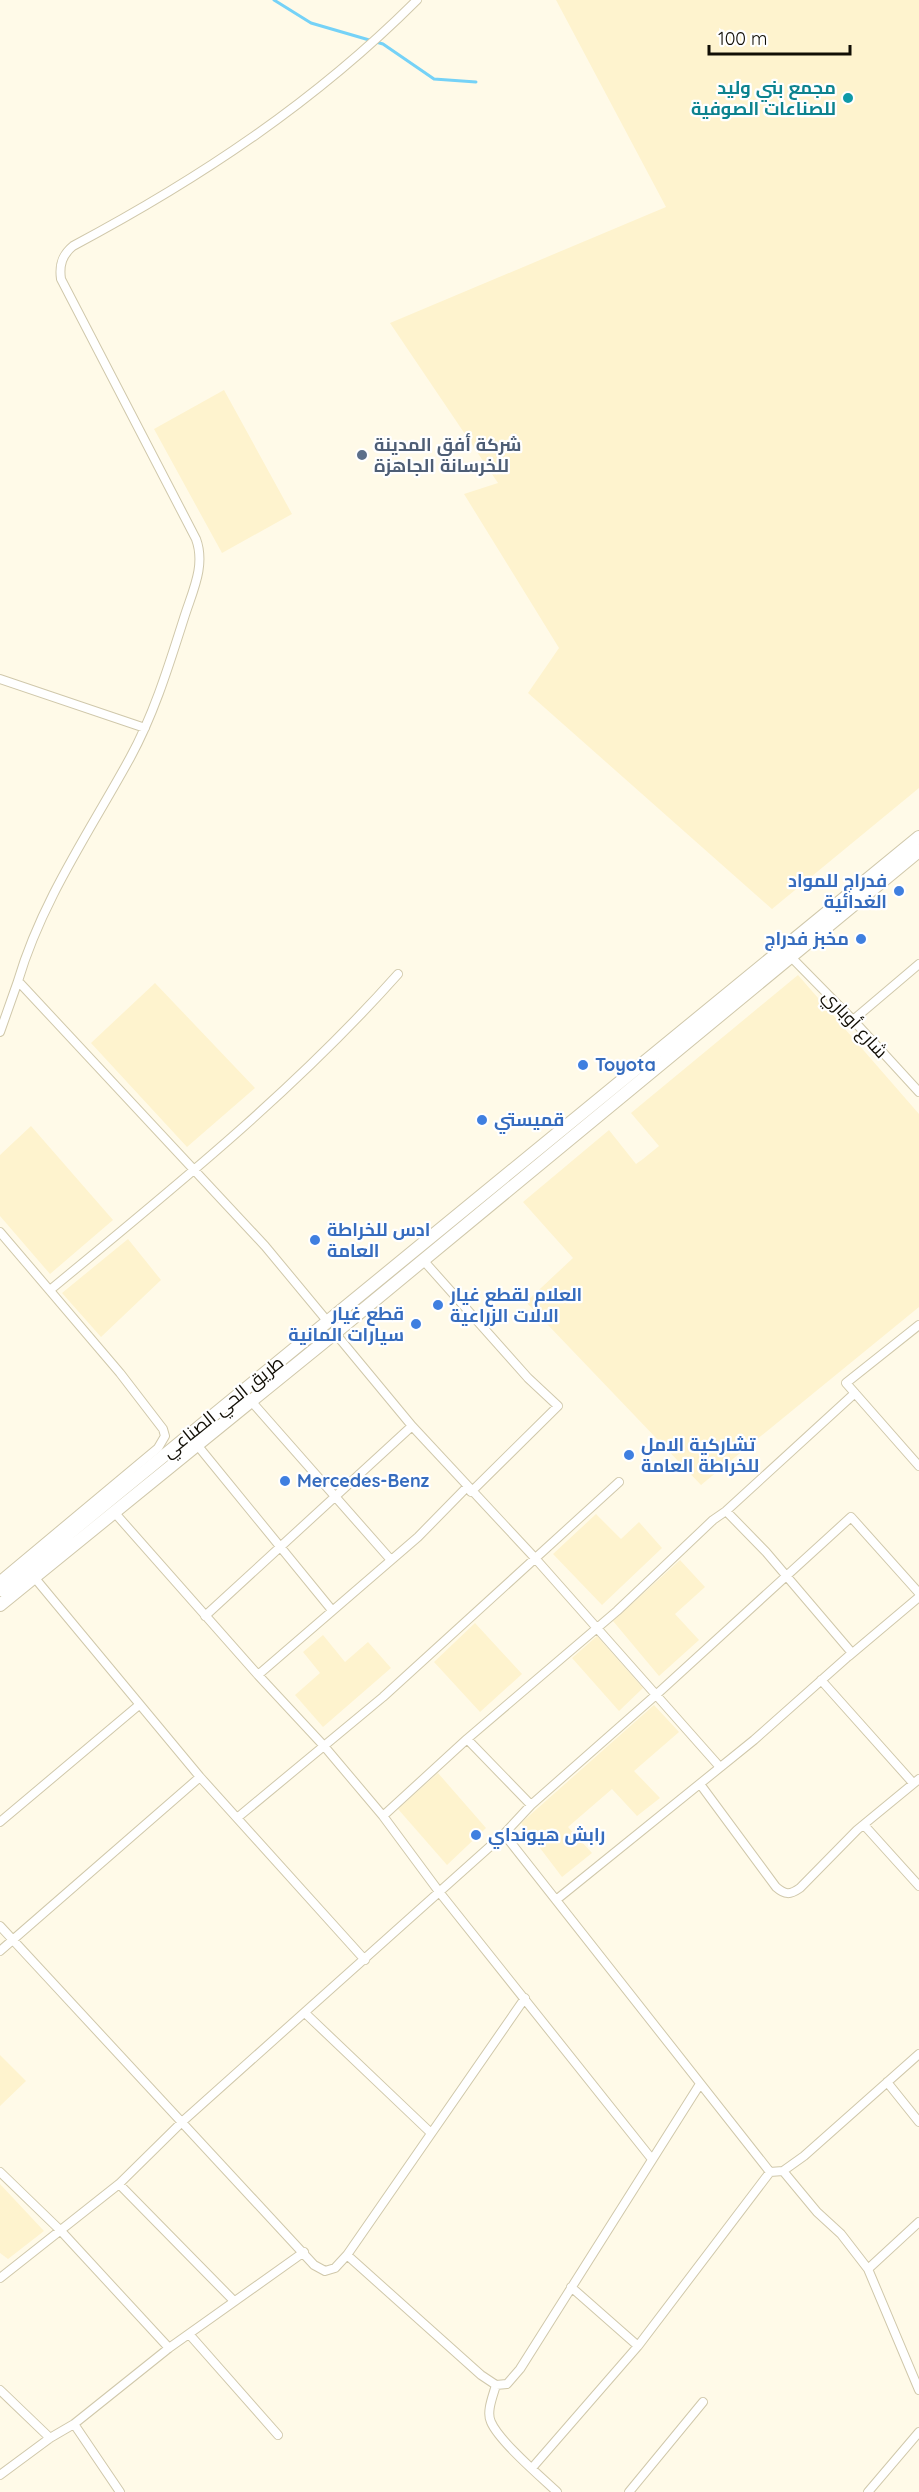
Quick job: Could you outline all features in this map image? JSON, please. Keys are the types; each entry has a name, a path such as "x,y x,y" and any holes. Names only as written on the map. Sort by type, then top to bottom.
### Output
{"highway":[{"name":"طريق الحي الصناعي","path":"0,1590 919,837"},
{"path":"0,1605 198,1446 919,851"}],"street":[{"path":"0,1032 58,883 131,756 144,728 170,662 199,571 200,550 61,279 60,264 72,246 153,202 219,161 290,111 360,55 417,0"},
{"path":"0,679 144,728"},
{"name":"شارع أوباري","path":"790,956 919,1092"},
{"path":"853,1020 919,964"},
{"path":"50,1290 194,1170 357,1020 398,974"},
{"path":"18,981 265,1246 328,1322"},
{"path":"0,1232 176,1445"},
{"path":"258,1675 391,1560 558,1406 528,1378 423,1260"},
{"path":"919,1325 846,1383 919,1466"},
{"path":"335,1333 412,1426 469,1490 534,1557 719,1766"},
{"path":"383,1816 467,1739 596,1629 855,1393"},
{"path":"251,1401 391,1560"},
{"path":"205,1616 412,1426"},
{"path":"2,1575 161,1445 165,1436 163,1429"},
{"path":"198,1446 331,1610"},
{"path":"237,1818 383,1697 534,1557 619,1482"},
{"path":"726,1511 787,1576 852,1653 848,1657"},
{"path":"114,1512 324,1746 383,1816 440,1893 651,2158"},
{"path":"0,2278 119,2184 183,2121 440,1893 504,1834 531,1805 851,1517 919,1595 754,1740 556,1900"},
{"path":"34,1577 200,1777 365,1960"},
{"path":"700,1784 776,1887 783,1893 792,1894 800,1888 864,1825 916,1781 821,1680"},
{"path":"0,1822 139,1705"},
{"path":"467,1739 531,1805"},
{"path":"0,1951 200,1777"},
{"path":"864,1825 919,1886"},
{"path":"504,1834 770,2172 775,2174 783,2172 919,2054"},
{"path":"0,1926 314,2265 325,2271 336,2268 347,2255 525,1998"},
{"path":"305,2013 431,2133"},
{"path":"887,2082 919,2122"},
{"path":"347,2255 481,2375 496,2385 507,2384 520,2369 651,2158 700,2084"},
{"path":"0,2172 61,2231 169,2348"},
{"path":"532,2468 638,2346 770,2172"},
{"path":"783,2172 817,2212 841,2234 868,2269 919,2390"},
{"path":"119,2184 234,2301"},
{"path":"868,2269 919,2222"},
{"path":"0,2475 50,2438 74,2424 169,2348 304,2252"},
{"path":"571,2287 638,2346"},
{"path":"189,2334 278,2435"},
{"path":"496,2385 490,2408 491,2422 557,2492"},
{"path":"0,2390 50,2438"},
{"path":"629,2492 703,2402"},
{"path":"74,2424 120,2492"},
{"path":"868,2492 919,2432"}],"shaded area":[{"path":"556,0 919,0 919,788 772,909 528,693 559,648 464,494 498,483 390,323 666,207"},
{"path":"224,390 292,514 222,553 154,429"},
{"path":"798,975 919,1114 919,1307 701,1485 526,1302 573,1258 523,1202 609,1130 636,1164 659,1146 631,1113"},
{"path":"155,983 255,1088 187,1147 91,1043"},
{"path":"31,1126 113,1220 50,1274 0,1216 0,1155"},
{"path":"128,1239 161,1280 101,1337 62,1293"},
{"path":"596,1514 621,1539 639,1522 662,1548 602,1605 553,1554"},
{"path":"680,1560 705,1587 675,1614 699,1640 659,1676 613,1621"},
{"path":"475,1623 522,1674 480,1712 434,1662"},
{"path":"323,1635 345,1662 368,1642 391,1668 323,1727 295,1695 320,1673 303,1652"},
{"path":"597,1636 643,1688 619,1711 572,1658"},
{"path":"654,1705 679,1732 634,1771 660,1798 637,1816 612,1789 568,1827 592,1853 562,1877 521,1823"},
{"path":"438,1773 486,1828 447,1865 398,1809"},
{"path":"0,2055 26,2081 0,2106"},
{"path":"0,2184 44,2231 8,2259 0,2253"}],"waterway":[{"path":"274,0 311,23 383,44 434,79 476,82"}],"place":[{"name":"مجمع بني وليد للصناعات الصوفية","path":"848,98"},
{"name":"شركة أفق المدينة للخرسانة الجاهزة","path":"362,455"},
{"name":"فدراج للمواد الغدائية","path":"899,891"},
{"name":"مخبز فدراج","path":"861,939"},
{"name":"Toyota","path":"583,1065"},
{"name":"قميستي","path":"482,1120"},
{"name":"ادس للخراطة العامة","path":"315,1240"},
{"name":"العلام لقطع غيار الالات الزراعية","path":"438,1305"},
{"name":"قطع غيار سيارات المانية","path":"416,1324"},
{"name":"تشاركية الامل للخراطة العامة","path":"629,1455"},
{"name":"Mercedes-Benz","path":"285,1481"},
{"name":"رابش هيونداي","path":"476,1835"}]}
